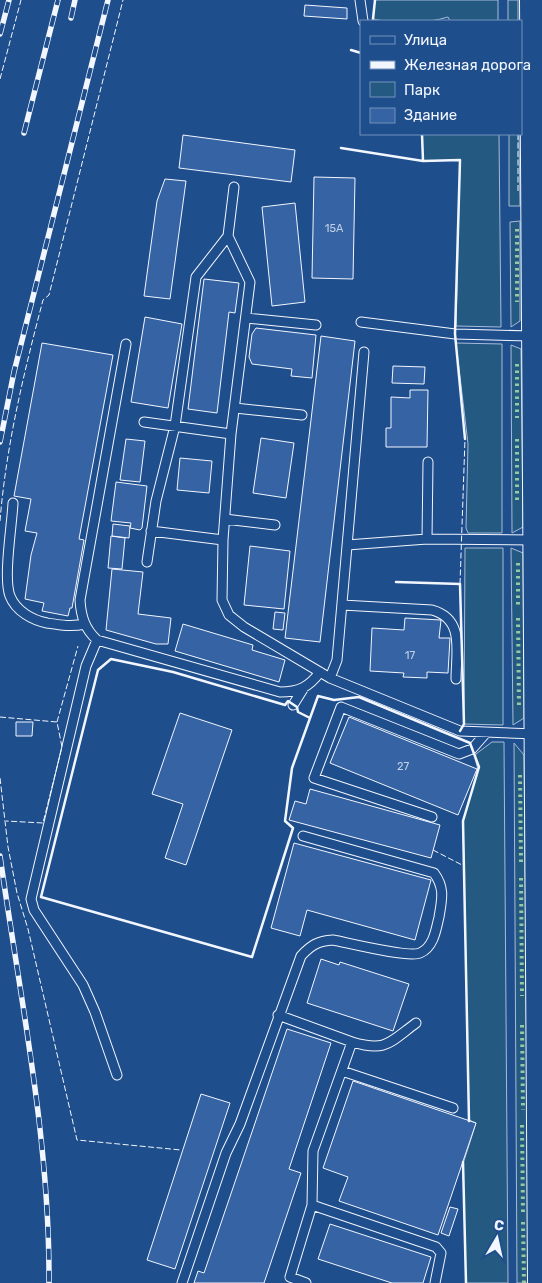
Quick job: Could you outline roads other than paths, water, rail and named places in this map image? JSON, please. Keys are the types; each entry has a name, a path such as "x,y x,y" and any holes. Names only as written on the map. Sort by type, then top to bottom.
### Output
{"main road":[{"path":"533,0 528,60 535,336 541,1283"}],"lane":[{"path":"360,0 363,20"},
{"path":"147,562 156,501 175,426 196,277 228,236 234,187"},
{"path":"228,236 250,282 231,434 223,540 222,600 229,615 244,627 330,678 460,731 537,734"},
{"path":"246,318 316,324"},
{"path":"361,322 456,334 535,336"},
{"path":"126,344 80,600 81,615 88,632 97,640 280,692 303,689"},
{"path":"330,678 337,660 364,352"},
{"path":"234,408 302,415"},
{"path":"144,422 231,434"},
{"path":"427,539 428,462"},
{"path":"13,503 8,580 10,596 27,616 40,621 74,626 85,624"},
{"path":"225,519 275,525"},
{"path":"152,531 223,540"},
{"path":"347,545 427,539 535,540"},
{"path":"342,605 432,610 444,614 451,620 455,632 456,680"},
{"path":"97,640 86,666 32,900 34,910 83,985 117,1075"},
{"path":"293,705 303,689 320,672"},
{"path":"432,817 314,778 341,707 459,754 472,750 486,733"},
{"path":"182,1283 226,1153 240,1124 301,956 310,946 320,941 333,940 407,954 420,953 429,945 435,934 443,894 442,883 434,873 303,836"},
{"path":"278,1016 371,1047 381,1047 416,1023"},
{"path":"306,1283 290,1277 312,1205 313,1151 352,1042"},
{"path":"342,1070 453,1108"},
{"path":"312,1205 436,1247 442,1253 435,1283"}],"railway":[{"path":"0,34 9,0"},
{"path":"24,133 58,0"},
{"path":"71,18 75,0"},
{"path":"0,442 14,372 108,0"},
{"path":"0,856 25,1016 39,1122 45,1176 49,1283"}]}
